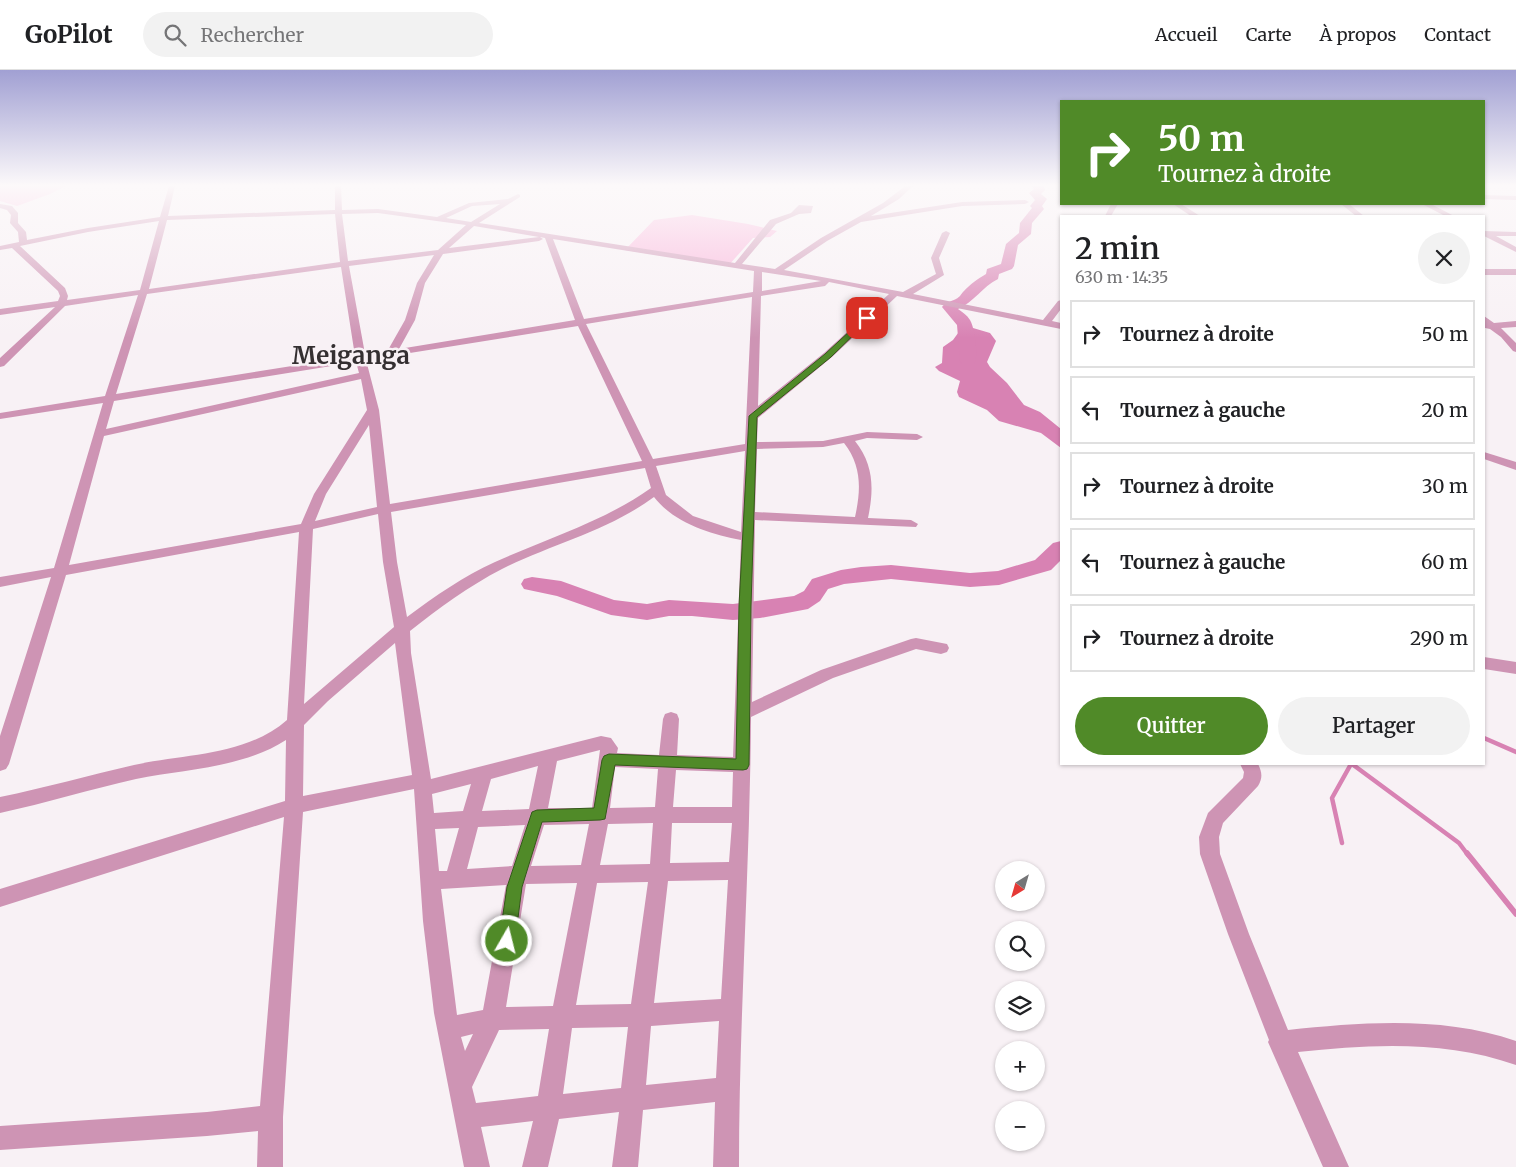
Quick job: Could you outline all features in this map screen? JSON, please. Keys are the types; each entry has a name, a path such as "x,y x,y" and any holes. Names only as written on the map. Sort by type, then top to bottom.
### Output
{"street":[{"path":"18,244 21,235"},
{"path":"0,248 63,235"},
{"path":"0,764 60,572 109,399 160,235"},
{"path":"341,235 355,334 373,410 390,562 402,628 403,653 423,784 433,921 448,1028 477,1167"},
{"path":"391,354 410,320 421,283 440,252 459,235"},
{"path":"537,235 836,281 1060,326"},
{"path":"737,265 762,235"},
{"path":"776,272 832,235"},
{"path":"753,416 899,294 940,276 935,258 945,235"},
{"path":"1489,235 1512,246 1516,250"},
{"path":"0,312 62,302 548,237"},
{"path":"548,237 581,323 649,463 660,497 688,519 726,533 749,538"},
{"path":"0,364 62,302 64,296 62,290 18,244"},
{"path":"726,1167 727,1089 743,765 745,613 756,344 755,296 758,269"},
{"path":"1485,272 1516,272"},
{"path":"99,434 279,396 363,367 391,354 755,296 836,281"},
{"path":"1045,324 1060,304"},
{"path":"1486,324 1516,324"},
{"path":"1486,324 1504,335 1516,349"},
{"path":"0,416 109,399 363,367"},
{"path":"270,1167 271,1117 294,806 295,724 306,527 320,494 373,410"},
{"path":"0,582 306,527 384,509 752,446 823,444 872,435 917,437"},
{"path":"847,439 859,453 866,479 866,499 860,522"},
{"path":"1485,455 1516,466"},
{"path":"0,805 53,794 134,773 245,750 275,738 295,724 321,697 402,628 474,578 528,551 594,527 617,516 640,503 657,488"},
{"path":"750,516 911,524"},
{"path":"744,713 827,674 916,643 941,648"},
{"path":"1485,663 1516,668"},
{"path":"625,1167 631,1098 660,873 671,719"},
{"path":"0,898 294,806 483,774 605,743 609,748 609,760 562,1018 549,1107 535,1167"},
{"path":"460,1086 493,1019 518,875 537,816 549,758"},
{"path":"609,760 743,765"},
{"path":"1250,765 1253,772 1252,781 1215,819 1209,837 1210,854 1252,972 1280,1042 1336,1167"},
{"path":"454,880 483,774"},
{"path":"426,822 472,818 600,814 741,814"},
{"path":"430,881 518,875 738,871"},
{"path":"448,1028 493,1019 641,1015 732,1009"},
{"path":"1280,1042 1350,1035 1441,1037 1499,1045 1516,1053"},
{"path":"466,1116 727,1089"},
{"path":"0,1138 207,1124 271,1117"}],"shaded area":[{"path":"639,235 772,235 753,238 728,266 625,250"},
{"path":"973,328 990,333 996,341 987,362 990,367 1007,383 1024,405 1040,412 1060,428 1060,447 1041,433 999,421 987,410 959,397 957,392 960,381 939,371 935,367 942,363 943,347 953,340 961,329"}],"waterway":[{"path":"968,361 965,325 949,307 962,302 970,292 978,288 981,282 993,276 992,272 1007,266 1012,244 1023,235"},
{"path":"532,584 561,589 611,607 647,612 669,608 733,612 760,610 800,603 812,596 820,584 841,577 861,574 891,572 970,580 999,578 1043,565 1060,549"},
{"path":"1485,738 1516,752"},
{"path":"1342,843 1332,798 1350,765"},
{"path":"1353,765 1459,843 1468,855"},
{"path":"1467,853 1516,914"}],"district":[{"name":"Meiganga","path":"351,356"}],"route":[{"path":"507,941 515,887 537,816 600,814 609,760 743,765 745,606 753,416 828,355 867,318"}]}
